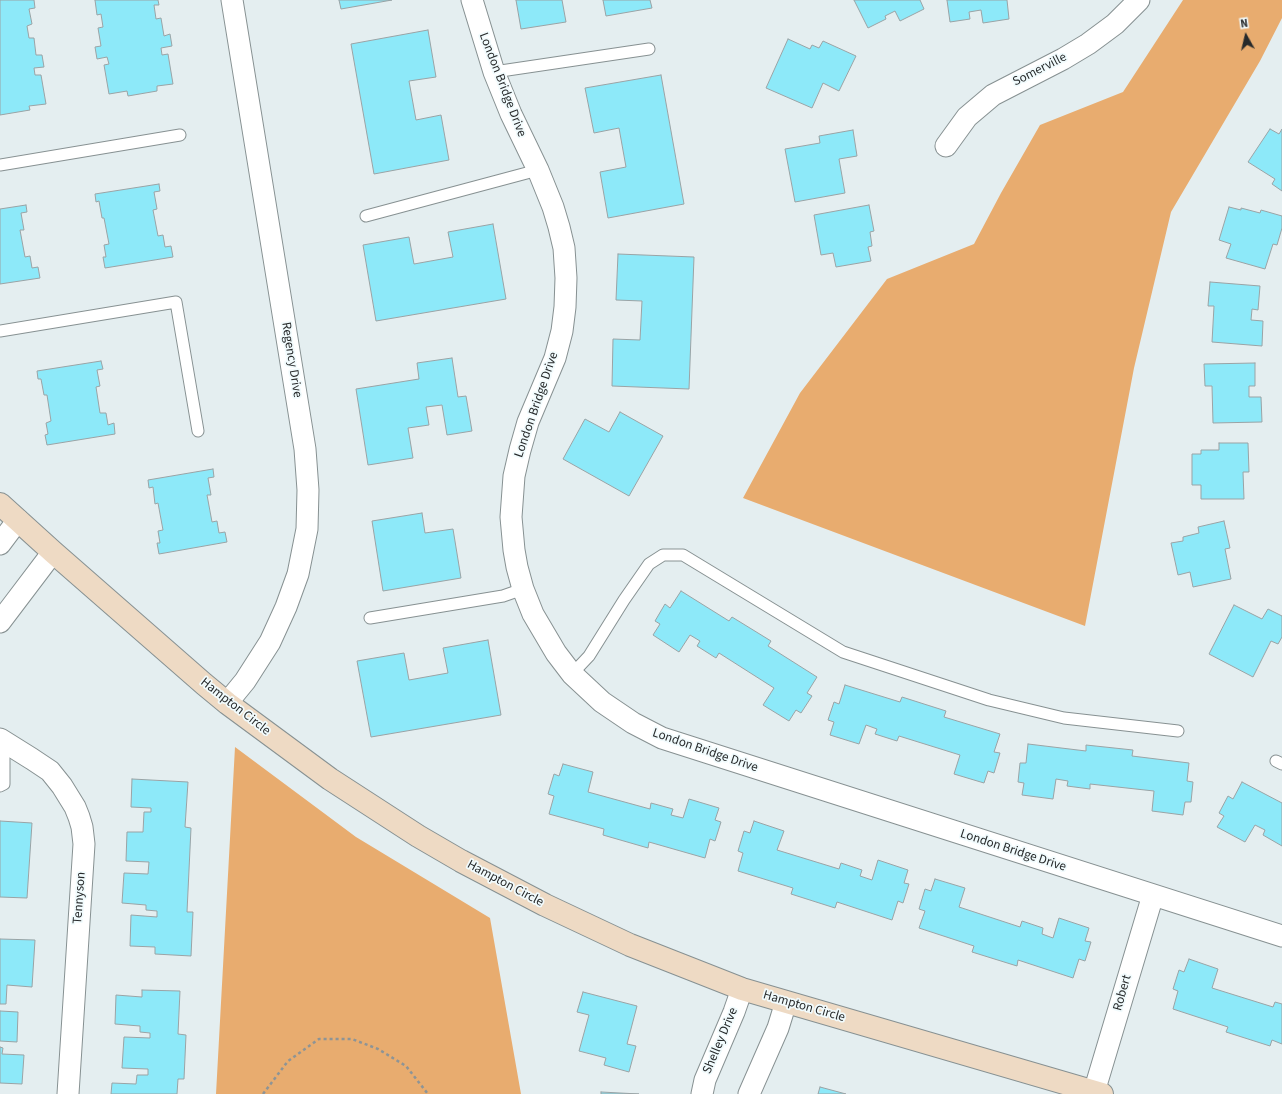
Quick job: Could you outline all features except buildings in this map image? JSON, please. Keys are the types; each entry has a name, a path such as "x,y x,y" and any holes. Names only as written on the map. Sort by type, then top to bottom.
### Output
{"street":[{"name":"Regency Drive","path":"228,703 270,642 286,607 298,574 307,529 308,490 305,449 232,0"},
{"name":"London Bridge Drive","path":"472,0 494,72 511,114 538,170 553,207 562,241 566,278 566,307 562,331 555,358 528,422 514,476 511,517 514,550 523,588 533,614 556,653 572,674 602,702 633,723 662,738 1282,936"},
{"name":"Somerville","path":"946,146 967,117 993,95 1088,44 1115,24 1139,0"},
{"name":"Hampton Circle","path":"0,504 53,552 228,703 330,779 418,836 461,861 545,905 630,945 742,989 1098,1093"},
{"path":"0,544 18,520"},
{"path":"0,622 53,552"},
{"name":"Tennyson","path":"2,741 50,771 62,786 75,807 80,817 82,827 84,844 68,1094"},
{"name":"Robert","path":"1098,1093 1152,895"},
{"name":"Shelley Drive","path":"702,1094 705,1080 742,989"},
{"path":"749,1094 778,1028 786,1002"}],"lane":[{"path":"494,72 649,49"},
{"path":"0,165 180,135"},
{"path":"366,216 538,170"},
{"path":"0,331 176,302 198,431"},
{"path":"572,674 589,656 624,600 649,564 663,555 683,555 843,652 989,700 1064,718 1178,731"},
{"path":"370,618 503,596 523,588"},
{"path":"0,786 4,784 2,741"}],"path":[{"path":"263,1094 288,1061 319,1039 352,1039 378,1049 406,1066 428,1094"}],"shaded area":[{"path":"1183,0 1282,0 1282,18 1260,61 1171,212 1134,368 1085,626 743,498 800,393 887,279 974,244 1040,125 1123,92"},
{"path":"235,747 356,837 490,918 521,1094 216,1094"}]}
